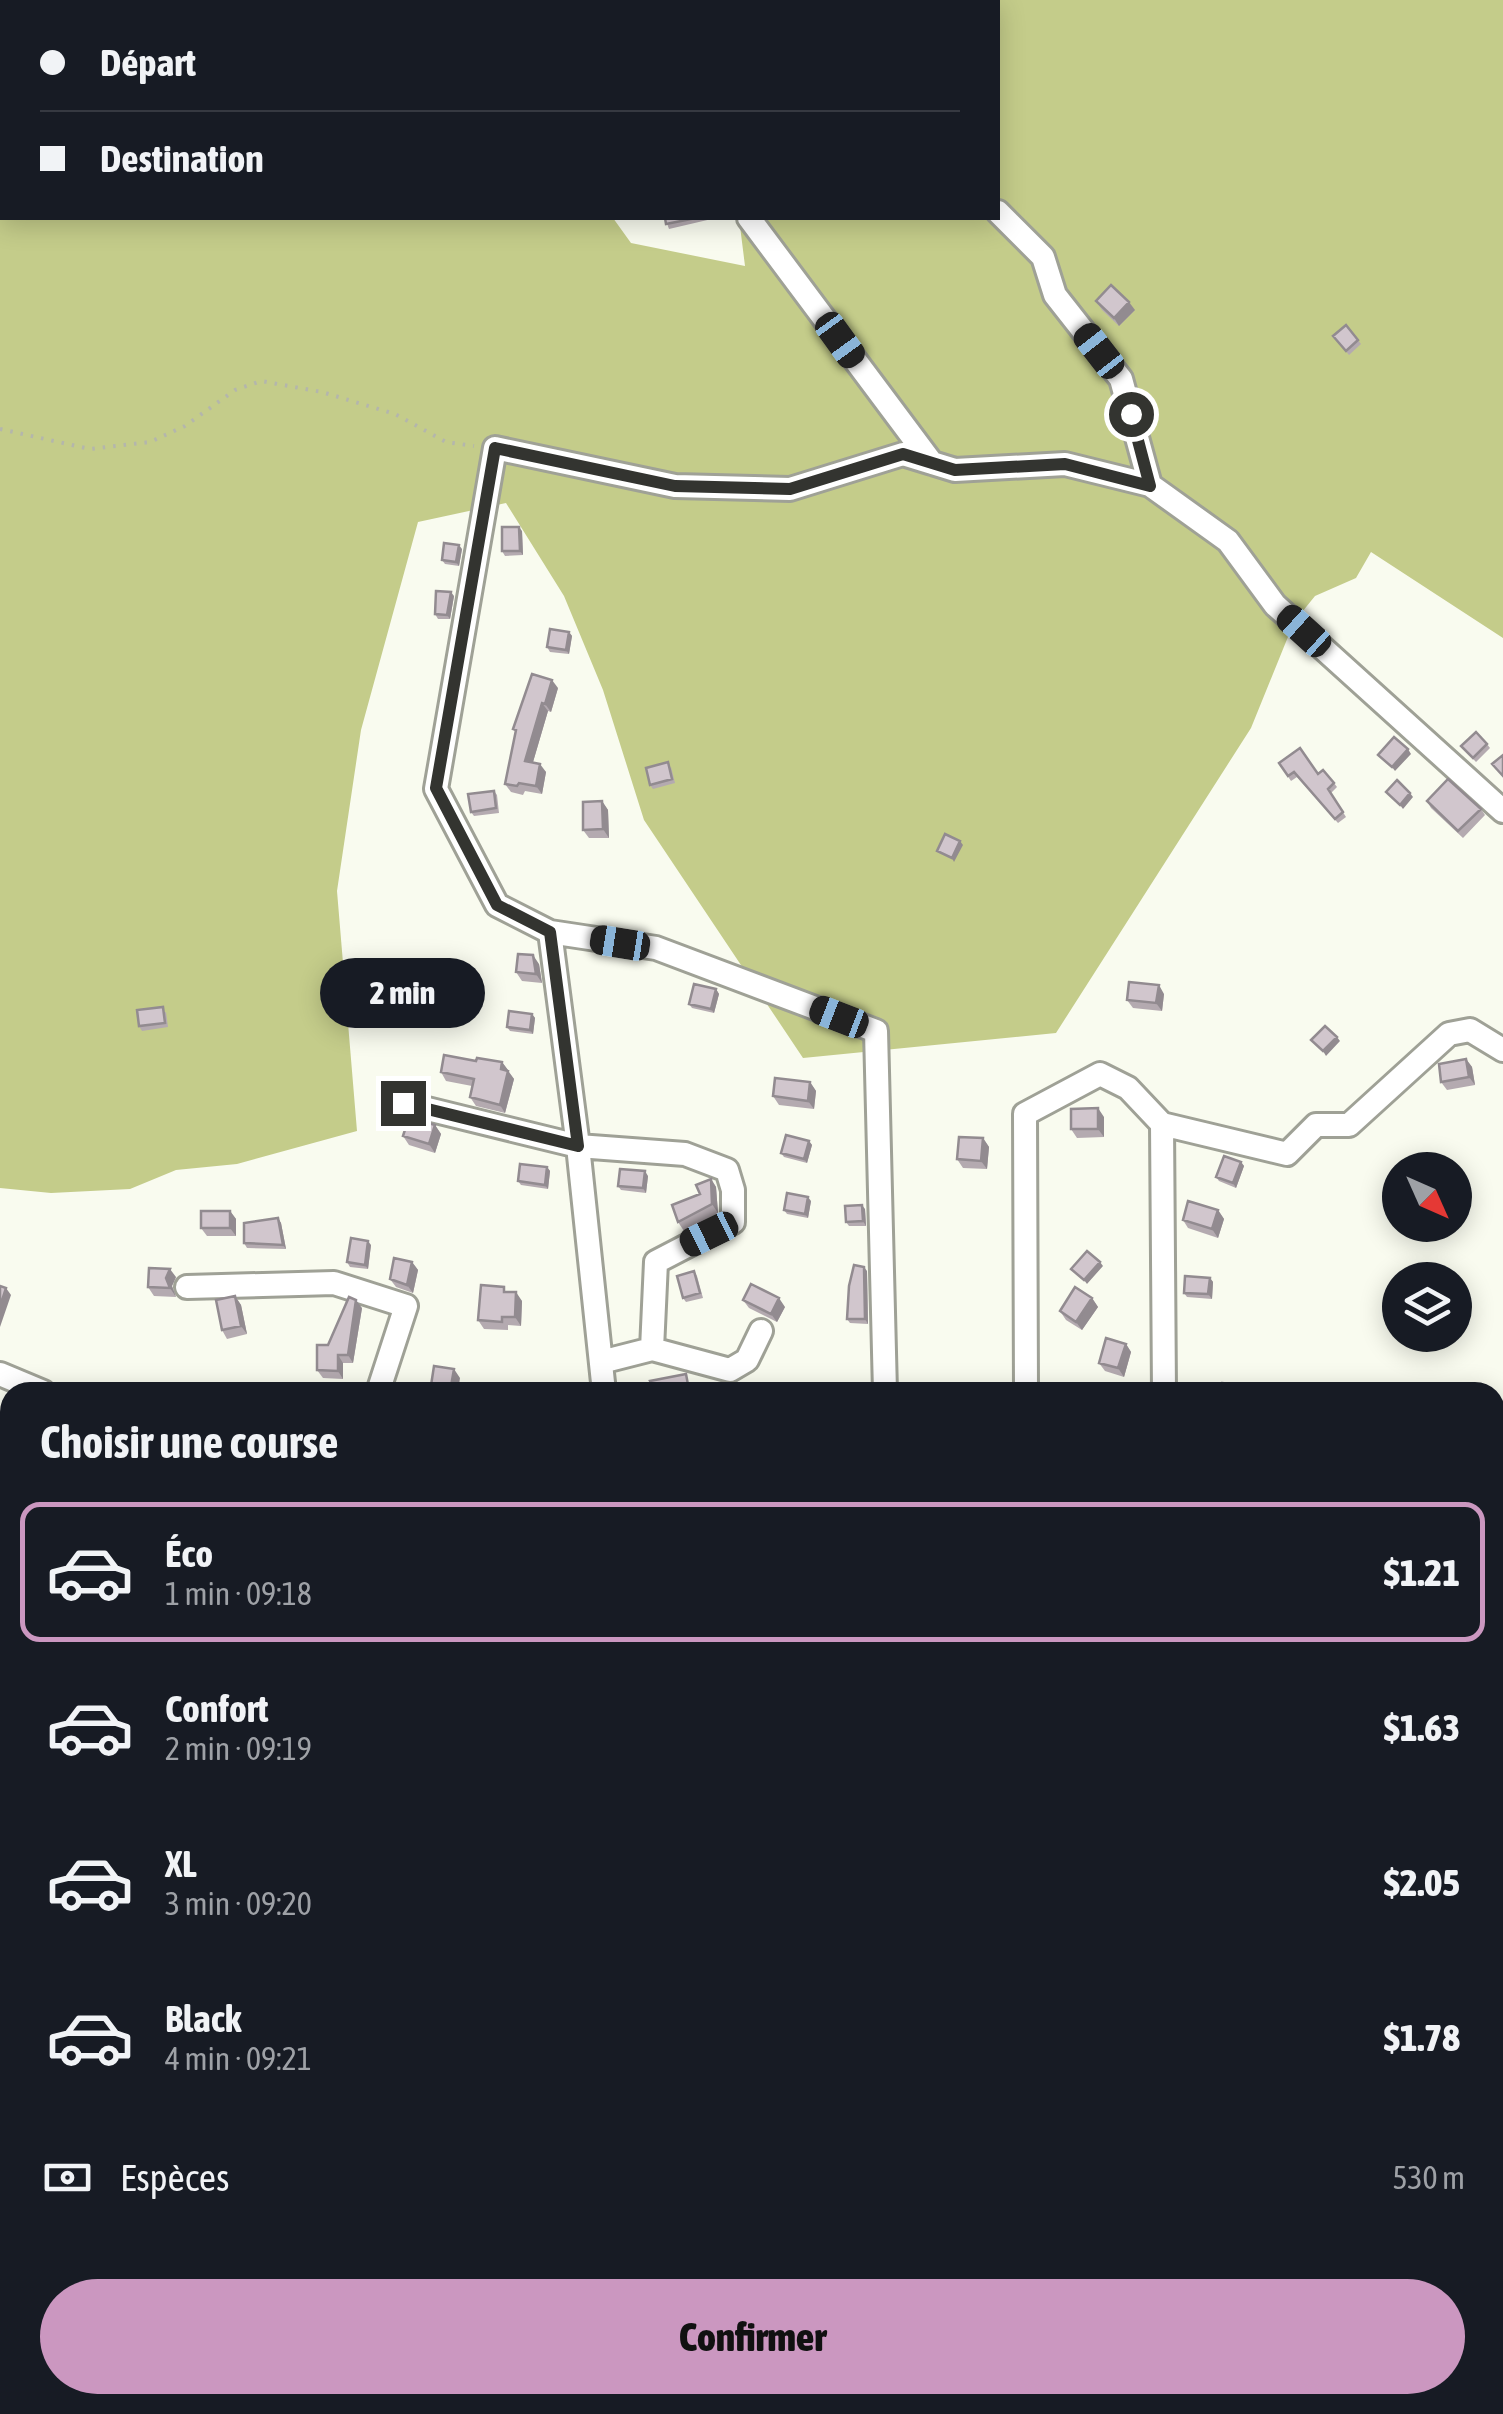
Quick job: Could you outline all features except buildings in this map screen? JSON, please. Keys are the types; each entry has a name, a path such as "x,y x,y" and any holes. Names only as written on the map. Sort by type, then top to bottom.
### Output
{"street":[{"path":"1000,214 1043,257 1055,295 1122,379 1150,486"},
{"path":"750,220 932,463"},
{"path":"884,1382 876,1031 656,948 550,932 497,905 436,788 495,448 675,486 790,489 903,454 955,470 1065,464 1150,486 1228,542 1275,605 1503,811"},
{"path":"550,932 603,1382"},
{"path":"1026,1382 1025,1114 1100,1074 1128,1088 1162,1124 1287,1154 1316,1125 1349,1125 1449,1034 1470,1030 1503,1050"},
{"path":"403,1103 578,1146 686,1154 727,1170 733,1190 733,1222 656,1262 652,1349"},
{"path":"1162,1124 1164,1382"},
{"path":"187,1287 334,1283 406,1306 381,1382"},
{"path":"601,1362 652,1349 730,1370 747,1360 761,1331"}],"path":[{"path":"0,429 90,449 150,442 185,426 235,390 261,381 322,392 395,414 446,442 495,448"}],"green space":[{"path":"1000,0 1503,0 1503,638 1371,552 1356,578 1315,596 1294,622 1251,728 1056,1033 803,1058 644,820 603,690 564,596 506,503 418,522 361,730 337,891 357,1131 237,1164 176,1170 130,1189 51,1193 0,1188 0,220 614,220 631,243 745,266 739,220 1000,220"}],"route":[{"path":"403,1103 578,1146 550,932 497,905 436,788 495,448 675,486 790,489 903,454 955,470 1065,464 1150,486 1131,414"}]}
